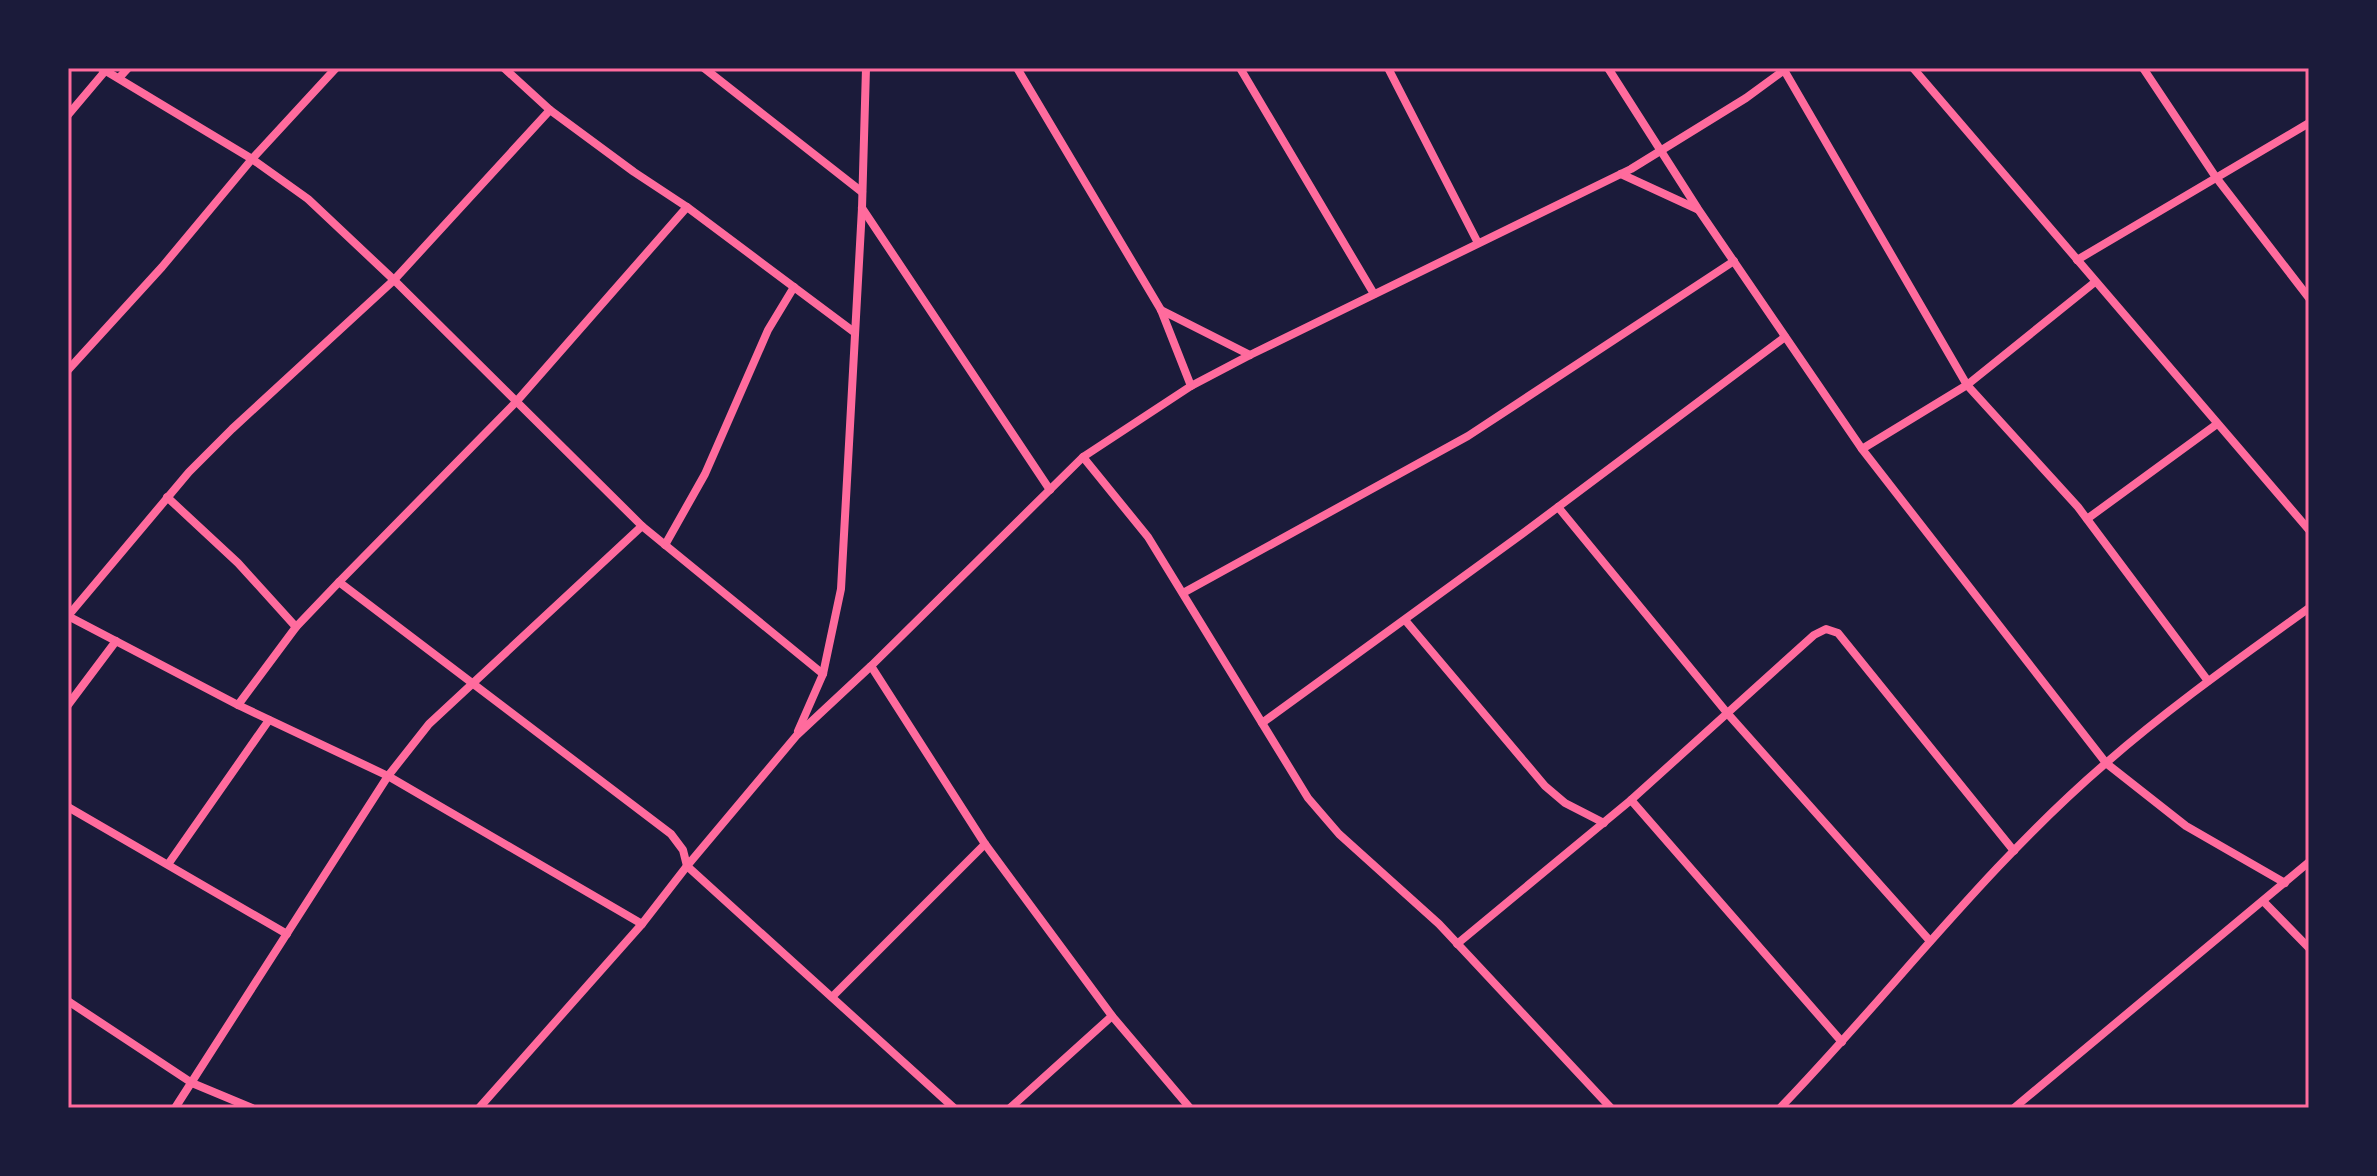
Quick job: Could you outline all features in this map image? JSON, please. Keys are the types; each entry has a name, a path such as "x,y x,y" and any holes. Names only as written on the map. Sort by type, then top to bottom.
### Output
{"street":[{"path":"119,78 128,68"},
{"path":"68,370 162,267 252,159 336,68"},
{"path":"504,68 550,110 687,207 854,332"},
{"path":"704,68 862,192"},
{"path":"797,735 823,674 841,589 862,208 866,68"},
{"path":"1017,68 1161,310 1191,386"},
{"path":"1240,68 1374,294"},
{"path":"1388,68 1478,243"},
{"path":"1608,68 1698,209 1862,449 2106,763 2186,826 2285,883"},
{"path":"1913,68 2309,530"},
{"path":"2143,68 2215,176 2309,298"},
{"path":"68,115 104,69 252,159 308,199 642,526 823,674"},
{"path":"479,1108 642,924 797,735 1083,457 1191,386 1621,174 1786,69 1967,385 2087,519 2208,681"},
{"path":"550,110 394,280 232,429 167,497 68,616 238,705 388,776 642,924"},
{"path":"2077,260 2309,123"},
{"path":"1621,174 1698,209"},
{"path":"238,705 296,627 516,402 687,207"},
{"path":"862,208 1050,490"},
{"path":"1183,593 1468,436 1734,261"},
{"path":"1862,449 1967,385 2095,282"},
{"path":"665,545 705,474 768,330 794,287"},
{"path":"1161,310 1250,355"},
{"path":"1262,723 1785,337"},
{"path":"2087,519 2217,424"},
{"path":"1083,457 1148,537 1308,798 1339,834 1393,881 1457,944 1611,1108"},
{"path":"167,497 238,563 296,627"},
{"path":"1558,507 1728,714 1930,941"},
{"path":"175,1108 388,776 429,724 642,526"},
{"path":"339,582 671,834 683,850 687,866 954,1108"},
{"path":"1780,1108 2014,851 2106,763 2208,681 2309,608"},
{"path":"1405,620 1545,786 1565,803 1604,823"},
{"path":"1457,944 1631,800 1814,635 1826,629 1838,633 2014,851"},
{"path":"68,705 116,641"},
{"path":"871,666 985,844 1112,1016 1190,1108"},
{"path":"169,863 269,720"},
{"path":"1631,800 1842,1042"},
{"path":"68,807 287,934"},
{"path":"832,997 985,844"},
{"path":"2014,1108 2309,862"},
{"path":"2263,901 2309,948"},
{"path":"68,1001 192,1083 252,1108"},
{"path":"1010,1108 1112,1016"}]}
